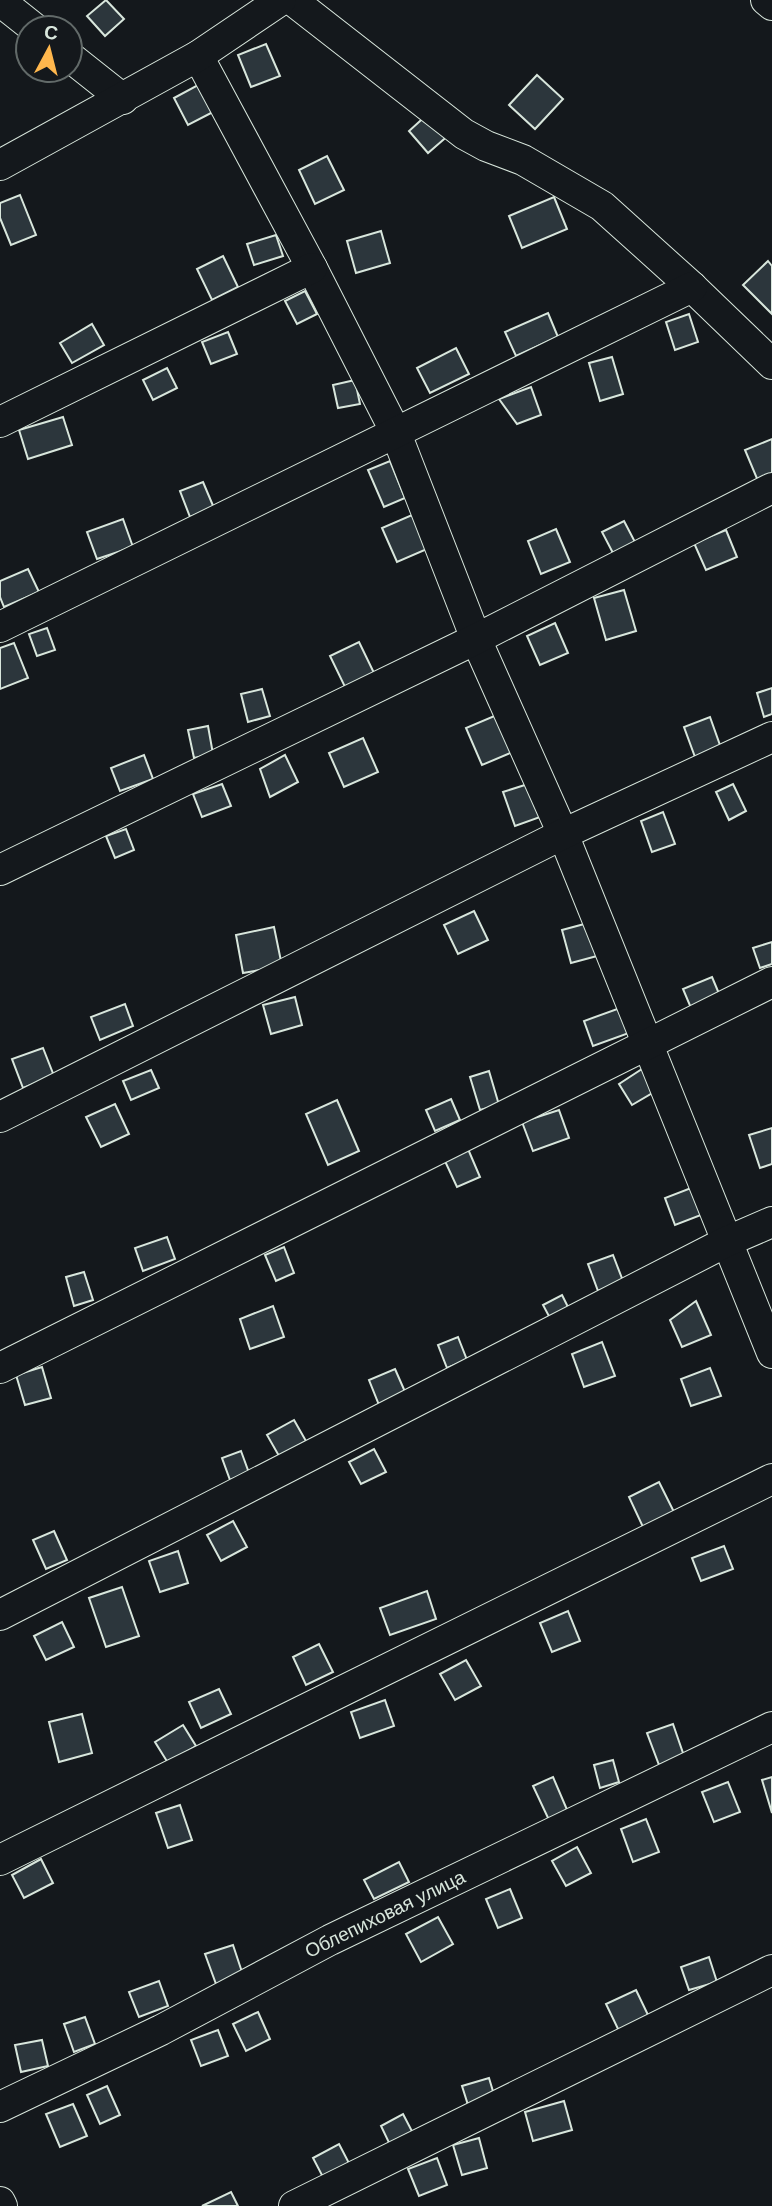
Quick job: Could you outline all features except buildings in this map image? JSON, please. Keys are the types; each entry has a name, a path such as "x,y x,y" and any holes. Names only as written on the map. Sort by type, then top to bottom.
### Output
{"street":[{"path":"0,166 198,56 281,0"},
{"path":"292,0 464,134 486,146 523,160 602,206 772,363"},
{"path":"766,0 772,5"},
{"path":"0,1 16,14"},
{"path":"198,56 396,431 476,639 563,834 772,1353"},
{"path":"84,68 123,99"},
{"path":"0,422 312,268"},
{"path":"0,627 692,287"},
{"path":"0,870 476,639 772,488"},
{"path":"0,1117 563,834 772,737"},
{"path":"0,1367 772,982"},
{"path":"0,1615 728,1241 772,1222"},
{"path":"0,1860 772,1479"},
{"name":"Облепиховая улица","path":"0,2107 161,2031 330,1940 772,1727"},
{"path":"294,2206 772,1970"}]}
